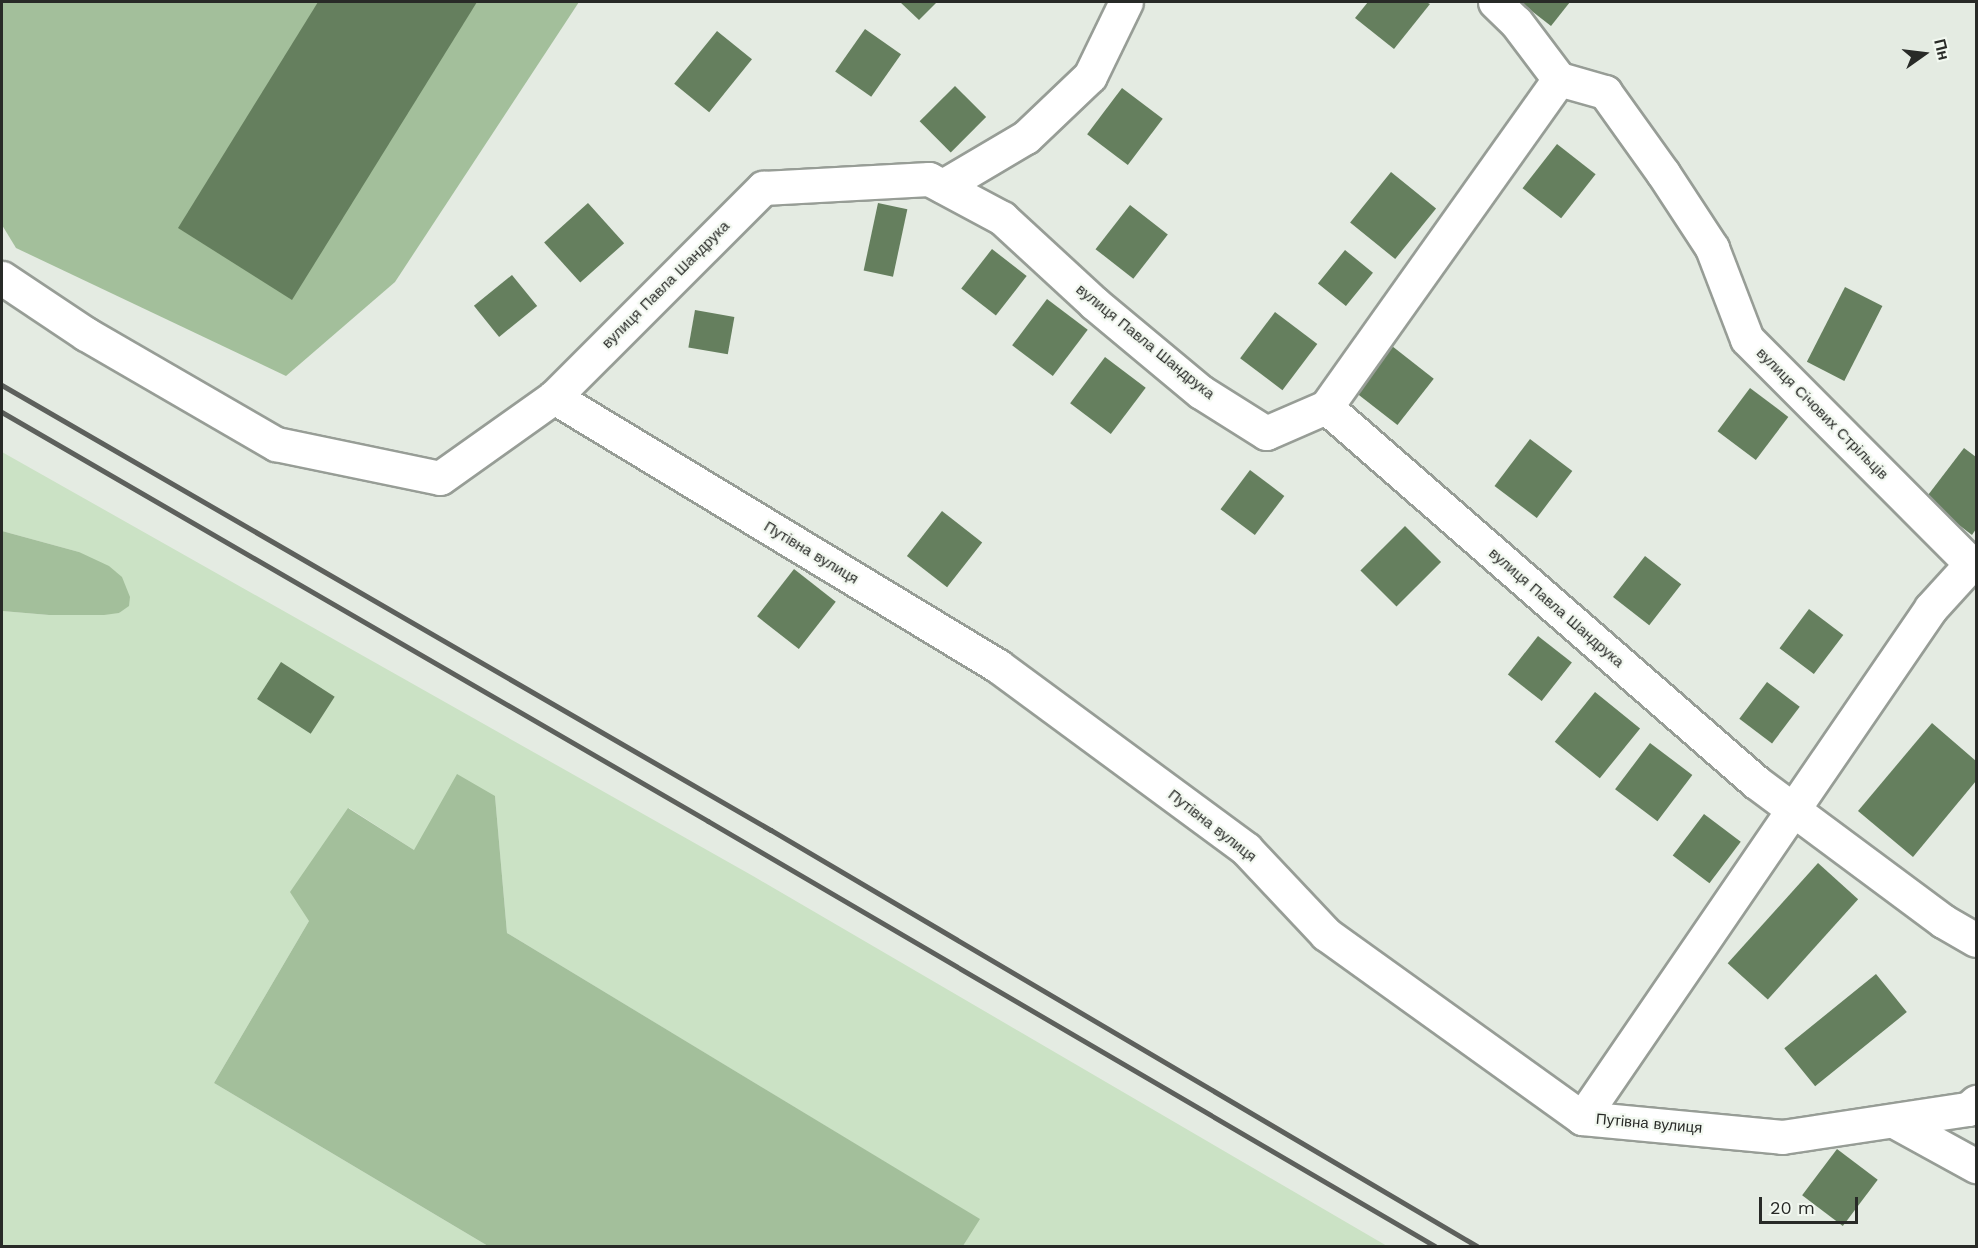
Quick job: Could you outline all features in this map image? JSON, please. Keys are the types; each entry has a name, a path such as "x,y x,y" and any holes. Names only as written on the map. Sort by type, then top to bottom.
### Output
{"street":[{"path":"943,186 1026,136 1090,76 1126,2"},
{"path":"1326,407 1559,79 1516,22 1496,2"},
{"name":"вулиця Січових Стрільців","path":"1559,79 1605,92 1663,173 1712,248 1747,339 1974,564"},
{"name":"вулиця Павла Шандрука","path":"2,278 86,334 276,444 440,478 554,397 763,188 929,179 1002,218 1094,303 1201,392 1266,433 1326,407 1756,782 1943,921 1977,940"},
{"name":"Путівна вулиця","path":"554,397 998,666 1246,849 1326,934 1582,1118 1782,1137 1968,1109 1977,1102"},
{"path":"1582,1118 1932,608 1974,564"},
{"path":"1894,1121 1977,1166"}],"green space":[{"path":"2,2 579,2 395,282 286,376 16,248 2,225"},
{"path":"2,452 753,876 1387,1246 963,1246 979,1219 507,933 495,796 414,850 349,808 309,921 214,1083 488,1246 2,1246 2,611 49,615 120,613 79,552 2,531"},
{"path":"2,531 79,552 109,566 122,577 130,597 129,606 119,613 104,615 49,615 2,611"},
{"path":"457,774 495,796 507,933 980,1219 963,1246 488,1246 214,1083 309,921 290,892 348,808 414,850"}],"building":[{"path":"318,2 477,2 292,300 178,228"},
{"path":"900,2 937,2 919,20"},
{"path":"1368,2 1426,2 1430,4 1394,49 1355,18"},
{"path":"1520,2 1570,2 1551,26"},
{"path":"865,29 901,54 871,97 835,72"},
{"path":"717,31 752,59 709,112 674,84"},
{"path":"955,86 986,117 951,152 920,121"},
{"path":"1122,88 1163,119 1128,165 1087,134"},
{"path":"1557,144 1596,174 1561,218 1523,188"},
{"path":"1391,172 1436,209 1395,259 1350,223"},
{"path":"588,203 624,243 580,283 544,242"},
{"path":"878,203 907,209 893,277 864,270"},
{"path":"1130,205 1168,235 1133,279 1096,249"},
{"path":"992,249 1027,276 996,315 961,288"},
{"path":"1345,250 1373,273 1346,306 1318,283"},
{"path":"512,275 537,306 499,337 474,306"},
{"path":"1845,287 1882,306 1844,381 1807,362"},
{"path":"1047,299 1088,330 1053,376 1012,345"},
{"path":"695,310 734,317 728,354 688,347"},
{"path":"1275,312 1317,344 1282,390 1240,358"},
{"path":"1392,346 1434,379 1397,425 1356,392"},
{"path":"1105,357 1146,388 1111,434 1070,403"},
{"path":"1750,388 1788,417 1756,460 1718,431"},
{"path":"1530,439 1572,471 1537,518 1494,486"},
{"path":"1964,448 1976,457 1976,529 1972,535 1925,499"},
{"path":"1250,470 1284,496 1255,535 1221,509"},
{"path":"942,511 982,542 947,587 907,556"},
{"path":"1405,526 1441,562 1397,607 1360,571"},
{"path":"1645,556 1681,584 1649,625 1613,597"},
{"path":"794,569 836,602 799,649 757,616"},
{"path":"1809,609 1843,635 1814,674 1780,648"},
{"path":"1538,636 1572,662 1542,701 1508,675"},
{"path":"281,662 335,697 311,734 257,699"},
{"path":"1767,682 1800,707 1772,743 1739,719"},
{"path":"1595,692 1640,729 1600,778 1555,742"},
{"path":"1932,723 1976,761 1976,781 1913,857 1858,811"},
{"path":"1650,743 1692,775 1657,821 1615,789"},
{"path":"1704,814 1741,842 1709,883 1673,856"},
{"path":"1818,863 1858,899 1768,999 1728,963"},
{"path":"1876,974 1907,1012 1815,1086 1784,1048"},
{"path":"1837,1149 1878,1180 1843,1226 1802,1195"}],"railway":[{"path":"2,385 771,830 1477,1246"},
{"path":"2,412 1435,1246"}]}
